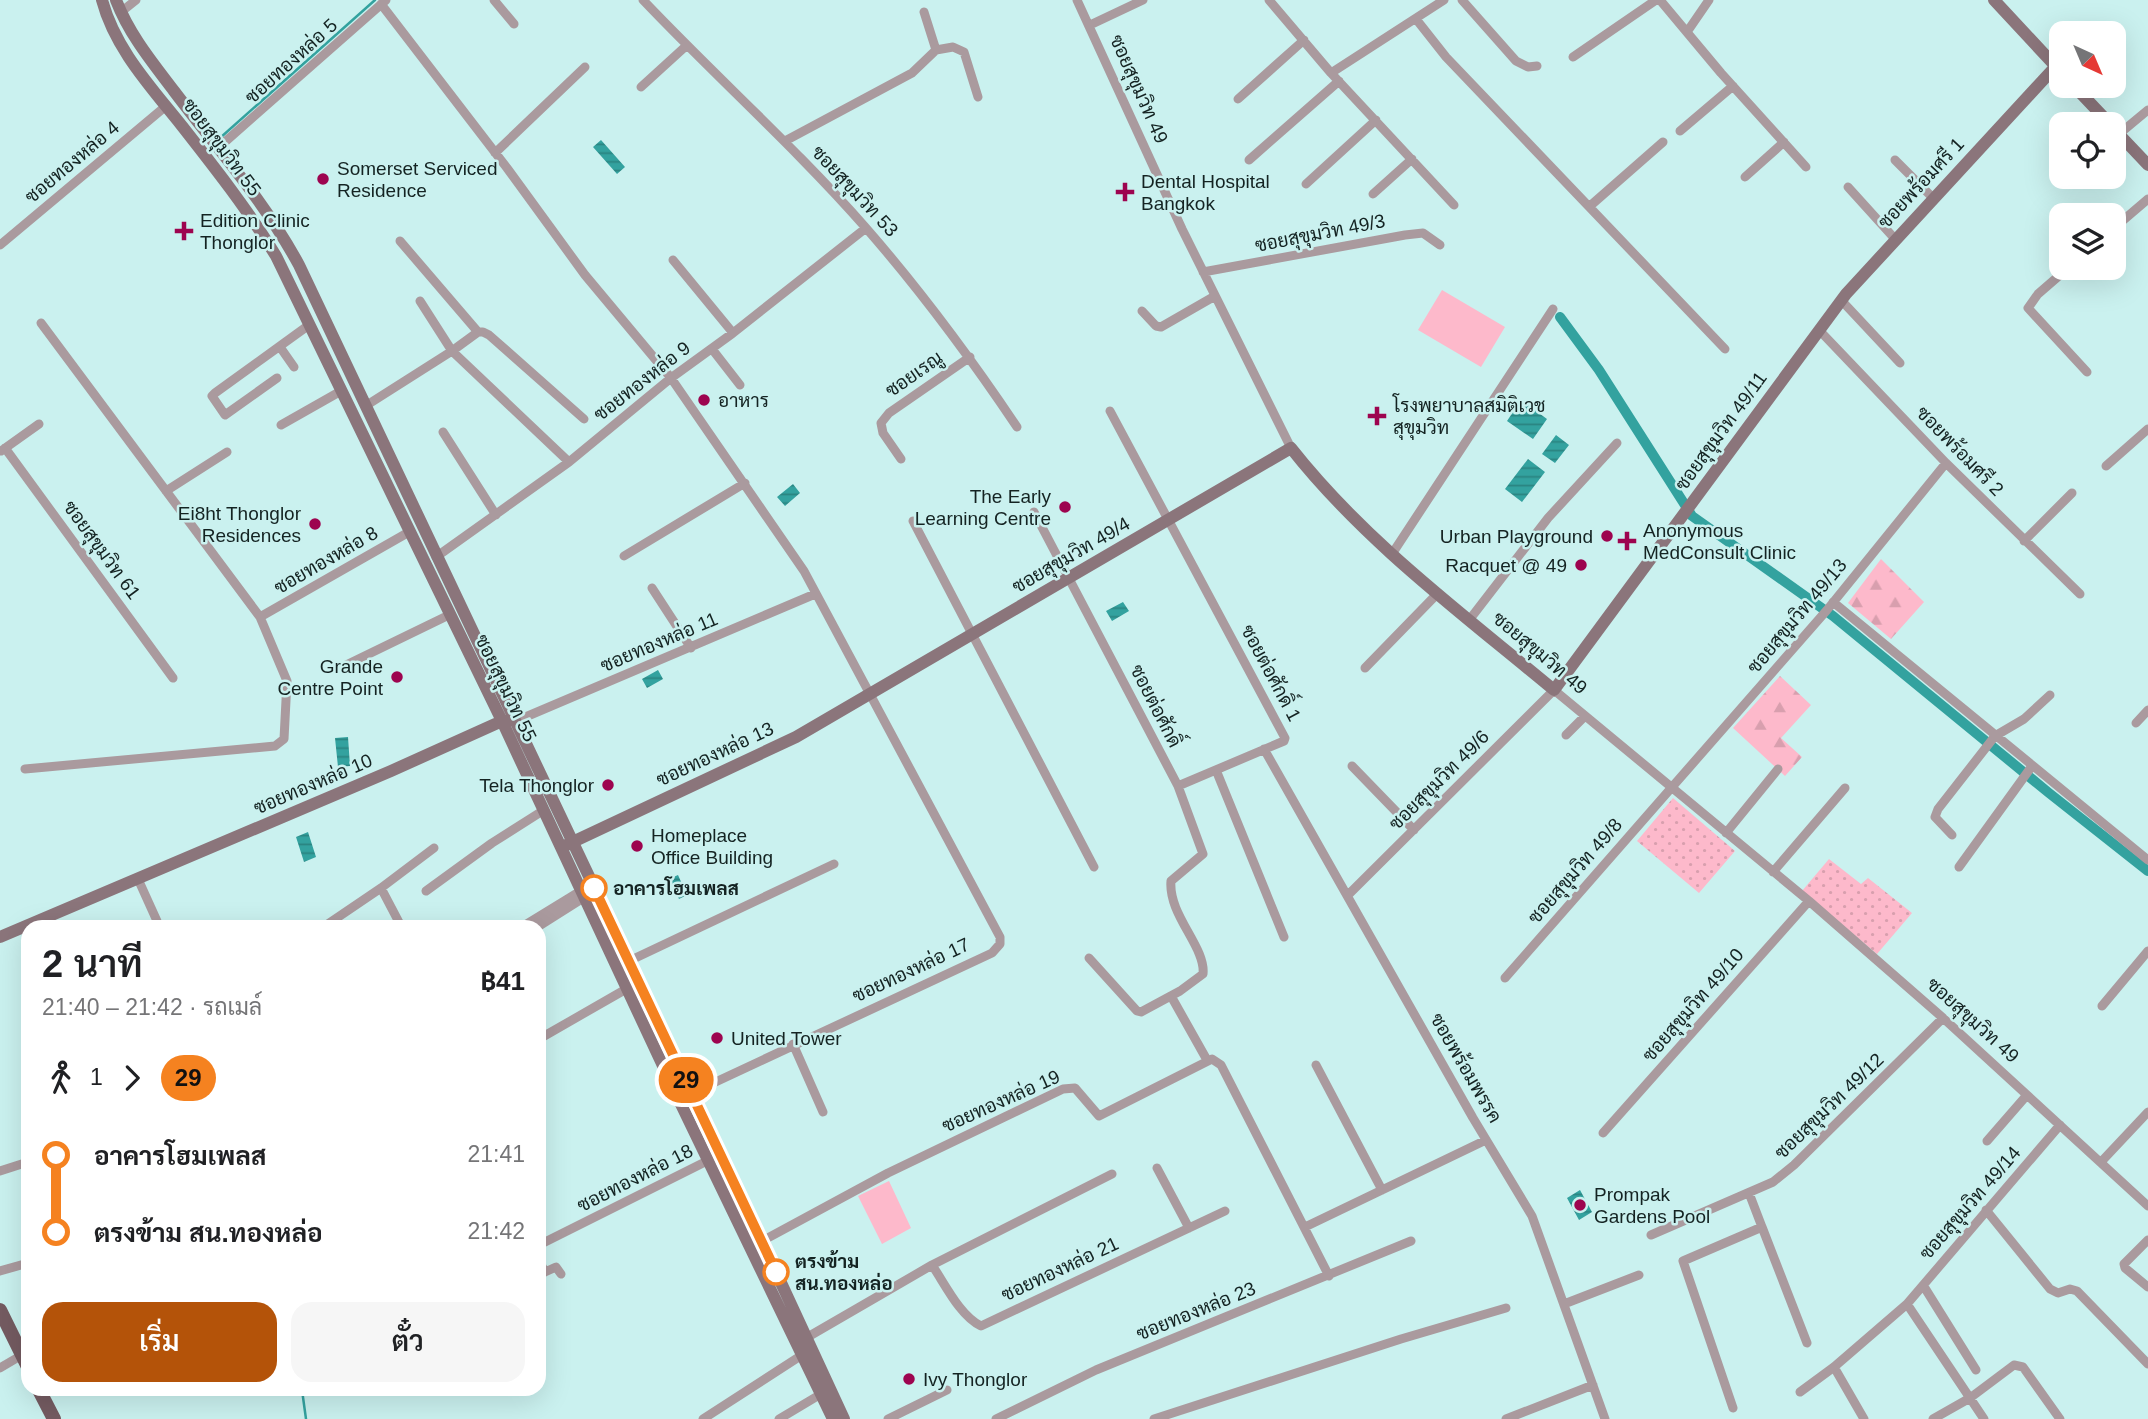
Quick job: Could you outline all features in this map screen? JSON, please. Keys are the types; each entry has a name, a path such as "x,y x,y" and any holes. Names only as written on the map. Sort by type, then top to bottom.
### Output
{"main road":[{"name":"ซอยสุขุมวิท 55","path":"102,0 109,22 132,62 260,230 309,325 544,810 567,844 584,894 623,963"},
{"path":"1994,0 2049,58"},
{"name":"ซอยสุขุมวิท 55","path":"119,6 142,48 267,210 284,237 367,405 436,557 516,721 567,844 623,963 692,1093 715,1157 802,1345 825,1392 844,1419"},
{"path":"109,22 119,6"},
{"name":"ซอยพร้อมศรี 1","path":"1819,330 1841,300 1895,239 2049,79"},
{"path":"166,106 178,96"},
{"path":"2085,98 2098,112"},
{"path":"2126,142 2148,165"},
{"path":"206,157 218,148"},
{"name":"ซอยสุขุมวิท 49/11","path":"1554,690 1819,330"},
{"path":"341,391 356,383"},
{"path":"351,413 367,405"},
{"name":"ซอยสุขุมวิท 49/4","path":"870,694 1291,448"},
{"name":"ซอยสุขุมวิท 49","path":"1291,448 1319,484 1392,554 1554,690"},
{"path":"409,532 422,525"},
{"path":"423,563 436,557"},
{"name":"ซอยทองหล่อ 13","path":"567,844 789,741 870,694"},
{"path":"502,721 516,721"},
{"name":"ซอยทองหล่อ 10","path":"40,920 502,721"},
{"name":"ซอยทองหล่อ 10","path":"0,937 21,928"},
{"name":"ซอยสุขุมวิท 55","path":"634,985 679,1100 715,1157"},
{"path":"679,1100 692,1093"},
{"path":"0,1310 21,1353"},
{"name":"ซอยสุขุมวิท 55","path":"825,1392 833,1419"},
{"path":"42,1396 54,1419"}],"street":[{"path":"119,6 136,0"},
{"path":"494,0 514,24"},
{"name":"ซอยสุขุมวิท 53","path":"643,0 686,46 785,141 866,228 926,299 1017,426"},
{"name":"ซอยสุขุมวิท 49","path":"1077,0 1117,92 1291,448"},
{"path":"1090,25 1143,0"},
{"path":"1269,0 1331,73 1454,205"},
{"path":"1331,73 1444,0"},
{"path":"1462,0 1516,61 1528,67 1537,66"},
{"path":"1573,58 1658,0 1806,167"},
{"path":"1687,32 1709,0"},
{"path":"384,2 585,275 671,378 745,483 804,571 870,694"},
{"name":"ซอยทองหล่อ 5","path":"218,148 384,2"},
{"path":"924,12 936,50"},
{"path":"1416,19 1446,57 1725,349"},
{"path":"1238,99 1304,40"},
{"path":"641,88 686,46"},
{"path":"785,141 912,73 936,50 953,47 964,52 978,97"},
{"path":"495,153 585,67"},
{"path":"1249,160 1339,81"},
{"path":"1681,131 1733,86"},
{"name":"ซอยทองหล่อ 4","path":"0,245 166,106"},
{"path":"2126,122 2148,110"},
{"path":"1306,184 1376,120"},
{"path":"1590,206 1663,142"},
{"path":"1745,177 1784,142"},
{"path":"1373,194 1412,159"},
{"path":"1895,160 1933,198"},
{"path":"1848,187 1895,239"},
{"path":"2126,218 2148,199"},
{"name":"ซอยทองหล่อ 9","path":"436,557 569,462 671,378 733,333 866,228"},
{"name":"ซอยสุขุมวิท 49/3","path":"1203,272 1405,235 1423,233 1440,244"},
{"path":"400,241 478,332"},
{"path":"673,260 733,333"},
{"path":"2054,280 2038,293 2028,308 2087,372"},
{"path":"1142,311 1156,327 1161,327 1215,296"},
{"path":"420,300 452,351 569,462"},
{"path":"1841,300 1900,363"},
{"path":"1392,554 1553,309"},
{"path":"25,769 275,747 284,739 287,681 260,617 41,323"},
{"path":"277,378 225,415 213,400 215,393 309,325"},
{"name":"ซอยพร้อมศรี 2","path":"1819,330 1946,463 2080,594"},
{"path":"367,405 478,332 483,332 584,419"},
{"path":"280,347 294,367"},
{"path":"712,349 740,385"},
{"name":"ซอยเรณู","path":"901,459 883,433 881,423 889,414 970,357"},
{"path":"281,425 341,391"},
{"path":"1110,411 1169,520"},
{"path":"2,450 39,424"},
{"path":"2106,467 2148,429"},
{"path":"443,432 496,515"},
{"path":"1469,619 1548,518 1617,443"},
{"name":"ซอยสุขุมวิท 61","path":"2,450 173,678"},
{"path":"166,491 227,452"},
{"name":"ซอยสุขุมวิท 49/13","path":"1671,788 1833,602 1946,463"},
{"path":"624,556 745,483"},
{"path":"2024,541 2072,493"},
{"name":"ซอยต่อศักดิ์","path":"1034,512 1178,786 1203,854 1171,881 1170,890 1184,927 1200,958 1203,974 1171,996"},
{"name":"ซอยต่อศักดิ์ 1","path":"1169,520 1285,736 1284,741 1178,786"},
{"path":"913,521 1094,867"},
{"name":"ซอยทองหล่อ 8","path":"260,617 409,532"},
{"path":"652,588 691,648"},
{"path":"1366,668 1438,593"},
{"name":"ซอยทองหล่อ 11","path":"516,721 815,594"},
{"path":"1833,602 2148,860"},
{"path":"342,667 449,615"},
{"name":"ซอยสุขุมวิท 49","path":"1554,690 1809,901 1943,1018 2148,1206"},
{"name":"ซอยสุขุมวิท 49/6","path":"1348,895 1554,690"},
{"name":"ซอยทองหล่อ 17","path":"692,1093 992,953 1001,941 870,694"},
{"path":"1952,835 1935,817 1936,814 1995,736 2024,719 2050,695"},
{"path":"2136,723 2148,710"},
{"path":"1566,735 1585,716"},
{"name":"ซอยพร้อมพรรค","path":"1264,749 1532,1216 1605,1419"},
{"path":"1352,766 1414,830"},
{"path":"1959,867 2032,766"},
{"path":"1726,833 1779,769"},
{"path":"1216,770 1284,937"},
{"name":"ซอยสุขุมวิท 49/8","path":"1506,978 1671,788"},
{"path":"1773,872 1844,788"},
{"path":"426,891 492,843 544,810"},
{"path":"334,920 434,848"},
{"path":"623,963 834,864"},
{"path":"138,879 157,920"},
{"path":"381,888 398,920"},
{"path":"535,920 584,894"},
{"path":"546,921 584,894"},
{"name":"ซอยสุขุมวิท 49/10","path":"1603,1133 1809,901"},
{"path":"2102,1006 2148,951"},
{"path":"1089,958 1137,1011 1142,1012 1171,996 1207,1060 1215,1060 1221,1065 1329,1276"},
{"path":"546,1035 634,985"},
{"name":"ซอยสุขุมวิท 49/12","path":"1651,1235 1773,1182 1794,1165 1943,1018"},
{"path":"793,1044 823,1112"},
{"name":"ซอยทองหล่อ 19","path":"756,1244 888,1173 1063,1089 1074,1087 1099,1116 1207,1060"},
{"path":"1316,1065 1382,1190"},
{"path":"1987,1141 2027,1095"},
{"path":"2101,1162 2148,1112"},
{"name":"ซอยสุขุมวิท 49/14","path":"1800,1392 1834,1367 1907,1304 2060,1125"},
{"path":"1305,1227 1486,1140"},
{"name":"ซอยทองหล่อ 18","path":"546,1242 715,1157"},
{"path":"0,1171 21,1164"},
{"path":"1157,1168 1189,1228"},
{"path":"703,1419 802,1345 932,1265 1112,1174"},
{"path":"1749,1193 1807,1343"},
{"path":"1986,1210 2050,1289 2058,1293 2073,1288 2077,1291 2148,1364"},
{"name":"ซอยทองหล่อ 21","path":"932,1265 961,1307 981,1326 1225,1211"},
{"path":"1733,1408 1684,1261 1762,1227"},
{"path":"2148,1240 2124,1264 2125,1268 2148,1287"},
{"name":"ซอยทองหล่อ 23","path":"996,1419 1096,1370 1411,1241"},
{"path":"0,1272 21,1265"},
{"path":"546,1271 556,1267 561,1273"},
{"path":"1564,1304 1639,1275"},
{"path":"1923,1285 1976,1370"},
{"path":"1907,1304 1984,1419"},
{"path":"1154,1419 1506,1308"},
{"path":"0,1368 21,1362"},
{"path":"1933,1419 1970,1398 2014,1365 2023,1367 2060,1419"},
{"path":"1834,1367 1864,1419"},
{"path":"1506,1419 1593,1385"},
{"path":"888,1419 947,1390"},
{"path":"779,1419 825,1392"}],"green space":[{"path":"1442,290 1505,327 1481,367 1418,330"},
{"path":"1881,559 1924,602 1891,639 1848,603"},
{"path":"1780,676 1811,705 1781,738 1802,757 1785,776 1733,728"},
{"path":"1673,798 1735,851 1699,893 1637,841"},
{"path":"1829,859 1861,884 1868,878 1912,913 1877,954 1802,891"},
{"path":"889,1181 911,1228 882,1244 858,1196"}],"water":[{"path":"601,140 625,167 617,174 593,147"},
{"path":"1521,400 1547,419 1533,439 1507,421"},
{"path":"1556,435 1569,445 1555,463 1542,454"},
{"path":"1528,459 1545,472 1522,502 1505,489"},
{"path":"793,484 800,493 785,506 777,497"},
{"path":"1123,602 1129,611 1112,621 1106,611"},
{"path":"658,670 663,679 647,688 642,679"},
{"path":"348,737 350,766 338,767 335,738"},
{"path":"308,832 316,857 304,862 296,837"},
{"path":"678,875 687,895 679,899 669,879"},
{"name":"Prompak Gardens Pool","path":"1580,1190 1592,1212 1579,1220 1567,1198"}],"waterway":[{"path":"220,138 375,0"},
{"path":"1560,317 1599,370 1692,516 1833,616 2148,871"},
{"path":"303,1396 306,1419"}],"bus line":[{"name":"29","path":"594,888 776,1272"}],"place":[{"name":"Somerset Serviced Residence","path":"323,179"},
{"name":"Dental Hospital Bangkok","path":"1125,192"},
{"name":"Edition Clinic Thonglor","path":"184,231"},
{"name":"อาหาร","path":"704,400"},
{"name":"โรงพยาบาลสมิติเวช สุขุมวิท","path":"1377,416"},
{"name":"The Early Learning Centre","path":"1065,507"},
{"name":"Ei8ht Thonglor Residences","path":"315,524"},
{"name":"Urban Playground","path":"1607,536"},
{"name":"Anonymous MedConsult Clinic","path":"1627,541"},
{"name":"Racquet @ 49","path":"1581,565"},
{"name":"Grande Centre Point","path":"397,677"},
{"name":"Tela Thonglor","path":"608,785"},
{"name":"Homeplace Office Building","path":"637,846"},
{"name":"อาคารโฮมเพลส","path":"594,888"},
{"name":"United Tower","path":"717,1038"},
{"name":"Prompak Gardens Pool","path":"1580,1205"},
{"name":"ตรงข้าม สน.ทองหล่อ","path":"776,1272"},
{"name":"Ivy Thonglor","path":"909,1379"}]}
